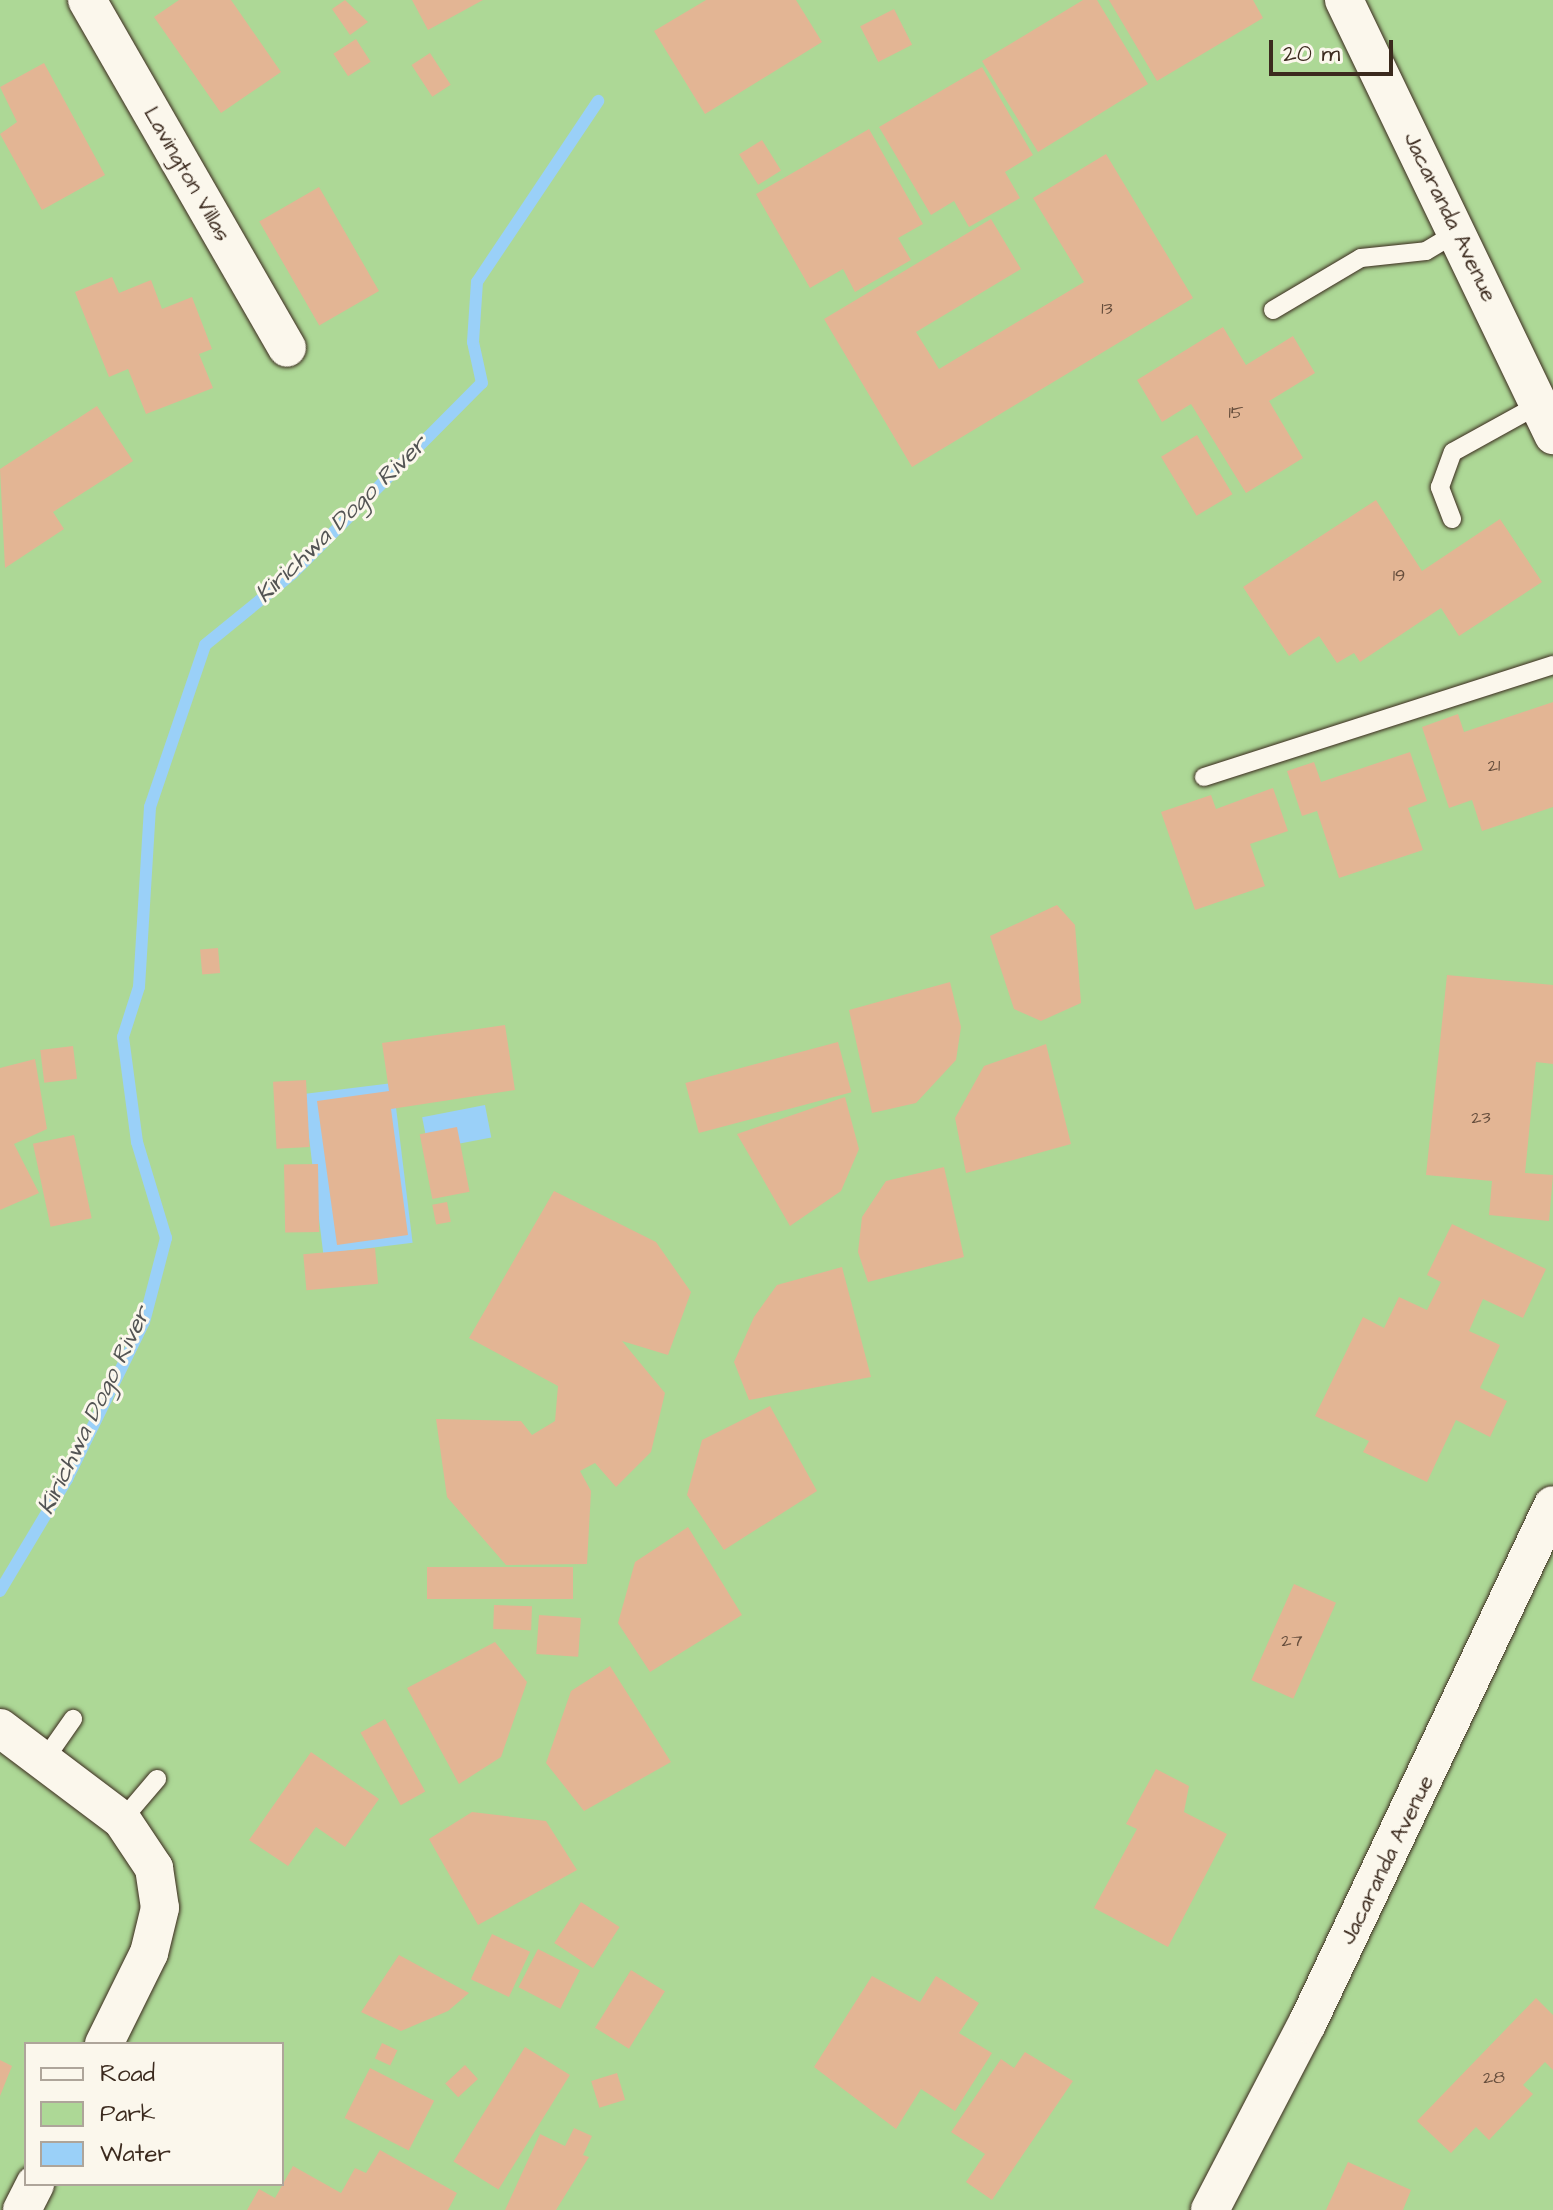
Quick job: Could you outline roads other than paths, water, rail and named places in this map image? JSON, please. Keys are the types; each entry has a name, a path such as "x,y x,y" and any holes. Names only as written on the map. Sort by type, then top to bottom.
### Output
{"street":[{"name":"Lavington Villas","path":"87,0 287,348"},
{"name":"Jacaranda Avenue","path":"1344,0 1459,231 1546,420"},
{"name":"Jacaranda Avenue","path":"1210,2210 1307,2024 1553,1505"},
{"path":"0,1728 122,1820 154,1868 160,1908 149,1953 105,2042"},
{"path":"22,2210 34,2186"}],"lane":[{"path":"1273,310 1361,258 1426,251 1459,231"},
{"path":"1452,519 1440,487 1453,452 1546,420"},
{"path":"1204,777 1553,665"},
{"path":"45,1759 73,1719"},
{"path":"122,1820 157,1779"}],"water":[{"path":"393,1083 413,1243 323,1254 304,1094"},
{"path":"485,1105 491,1137 428,1150 422,1117"}],"waterway":[{"name":"Kirichwa Dogo River","path":"0,1591 67,1479 144,1322 166,1238 137,1142 123,1037 139,987 150,807 205,645 292,574 482,383 473,342 477,282 598,101"}]}
